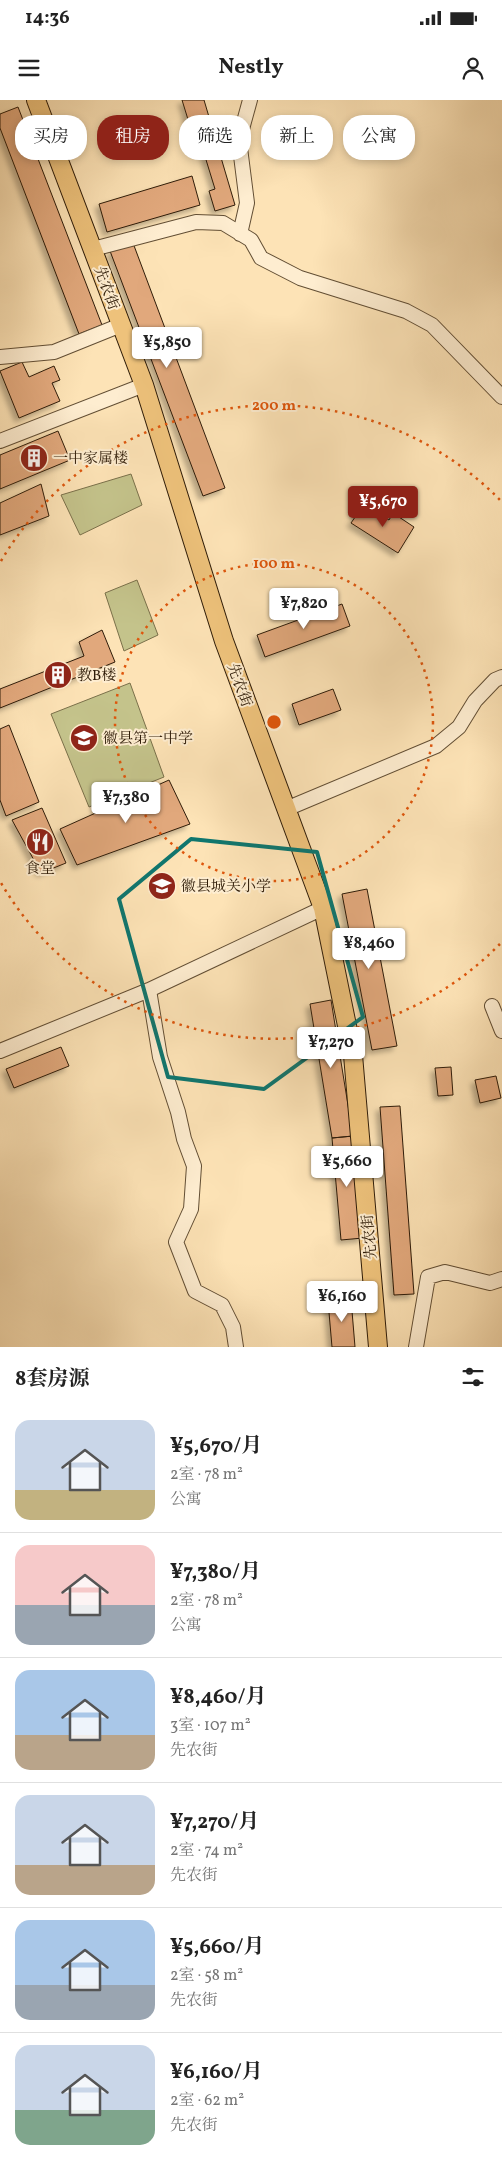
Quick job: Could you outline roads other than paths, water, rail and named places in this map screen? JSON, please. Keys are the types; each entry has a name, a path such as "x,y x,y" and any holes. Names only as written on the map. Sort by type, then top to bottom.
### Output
{"main road":[{"name":"先农街","path":"36,100 144,385 224,641 323,908 353,1055 378,1347"}],"street":[{"path":"240,234 247,203 239,140 250,100"},
{"path":"92,249 196,222 223,223 251,240 261,258 300,278 349,295 406,311 432,325 502,397"},
{"path":"0,357 54,352 120,325"},
{"path":"0,442 144,385"},
{"path":"286,809 436,746 458,727 475,701 496,680 502,677"},
{"path":"0,1051 149,990 323,908"},
{"path":"149,990 160,1057 194,1166 191,1209 176,1242 195,1291 222,1305 233,1327 236,1347"},
{"path":"492,1006 502,1031"},
{"path":"416,1347 428,1277 445,1272 490,1283 502,1279"}],"place":[{"name":"一中家属楼","path":"34,458"},
{"name":"教B楼","path":"58,675"},
{"name":"徽县第一中学","path":"84,738"},
{"name":"食堂","path":"40,842"},
{"name":"徽县城关小学","path":"162,886"}]}
